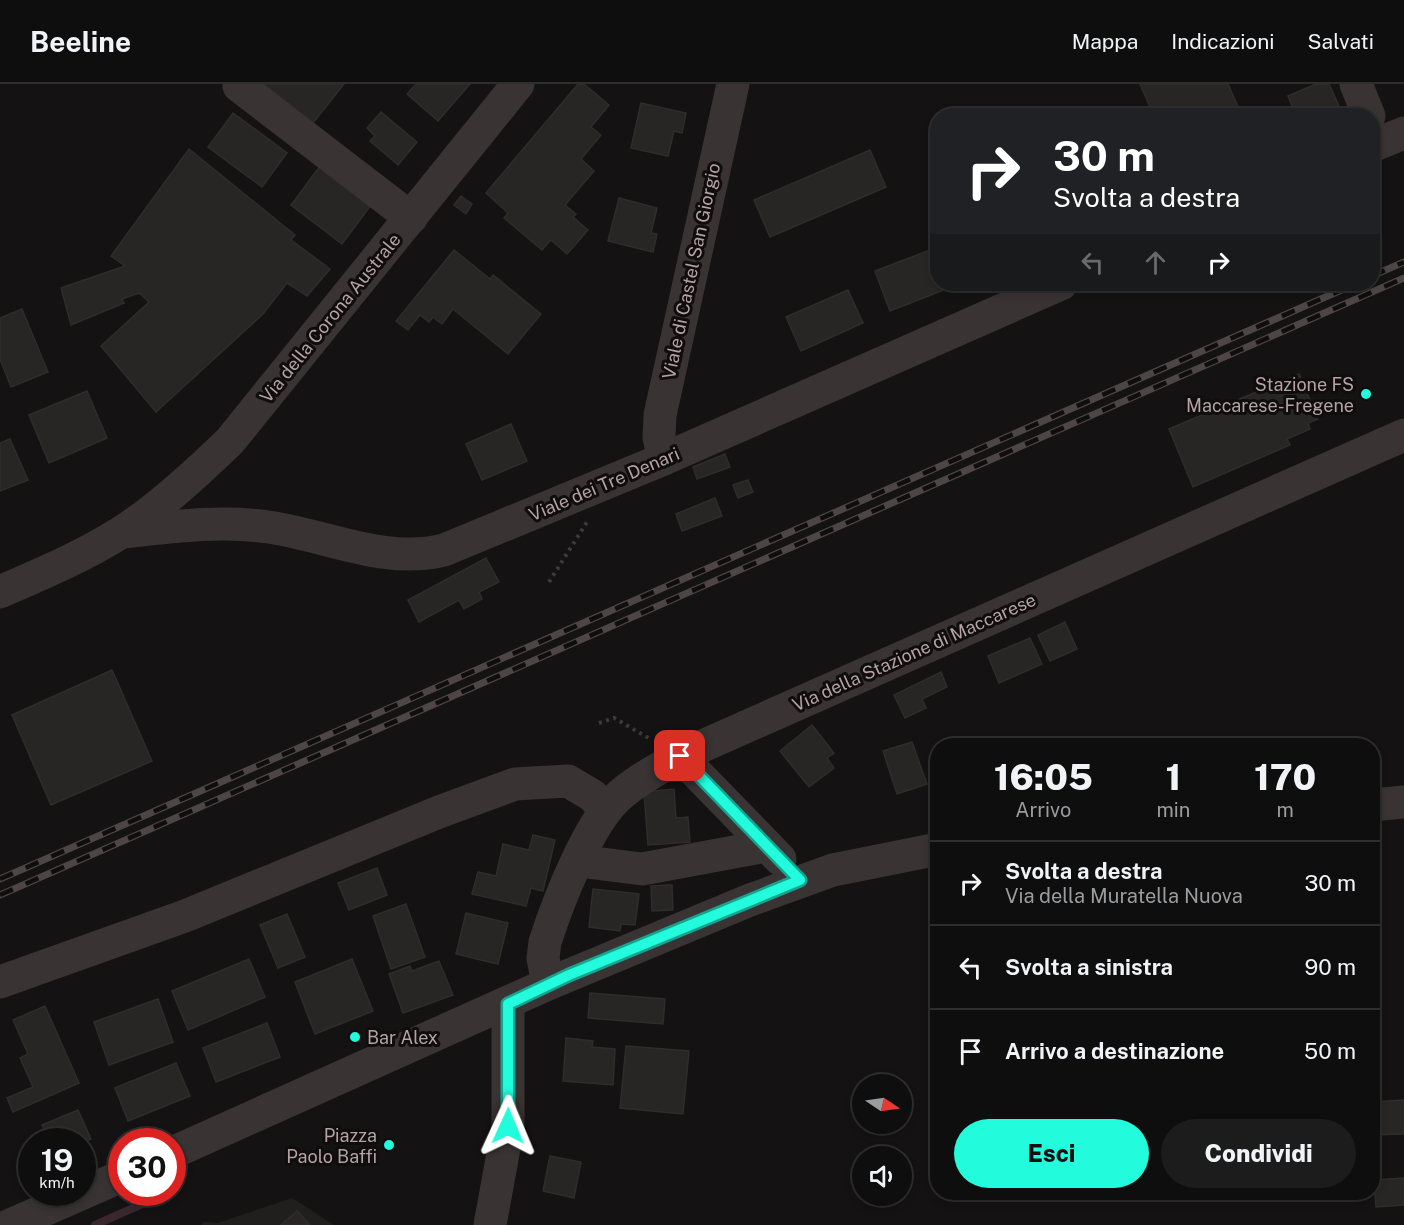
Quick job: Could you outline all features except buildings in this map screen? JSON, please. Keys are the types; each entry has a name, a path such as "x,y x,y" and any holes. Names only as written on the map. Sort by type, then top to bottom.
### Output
{"street":[{"name":"Via della Corona Australe","path":"122,532 193,475 242,428 518,84"},
{"name":"Viale di Castel San Giorgio","path":"664,459 659,438 660,415 733,84"},
{"path":"1356,84 1368,108"},
{"path":"239,86 411,218"},
{"name":"Viale dei Tre Denari","path":"122,532 201,524 248,524 288,530 382,552 426,554 471,540 664,459 1046,291"},
{"name":"Via della Stazione di Maccarese","path":"548,984 543,958 545,942 593,828 605,811 636,783 680,756 1404,435"},
{"path":"0,592 69,562 122,532"},
{"path":"680,756 800,880"},
{"path":"0,982 185,916 439,812 515,784 568,781 593,796 605,811"},
{"path":"1380,804 1404,802"},
{"path":"579,861 628,869 654,868 768,846"},
{"path":"186,1147 508,1004 548,984 800,880 868,862 930,850"},
{"path":"490,1225 509,1118 508,1004"},
{"path":"10,1225 108,1182"}],"path":[{"path":"549,582 587,522"},
{"path":"599,723 614,718 680,756"}],"shaded area":[{"path":"292,1198 334,1225 202,1225 203,1222 218,1223"}],"waterway":[{"path":"95,1225 138,1206"}],"railway":[{"path":"1380,272 1404,262"},
{"path":"1380,289 1404,278"},
{"path":"0,879 1339,291"},
{"path":"0,895 1374,291"}],"place":[{"name":"Stazione FS Maccarese-Fregene","path":"1366,394"},
{"name":"Bar Alex","path":"355,1037"},
{"name":"Piazza Paolo Baffi","path":"389,1145"}],"route":[{"path":"508,1126 508,1004 569,975 800,880 680,756"}]}
